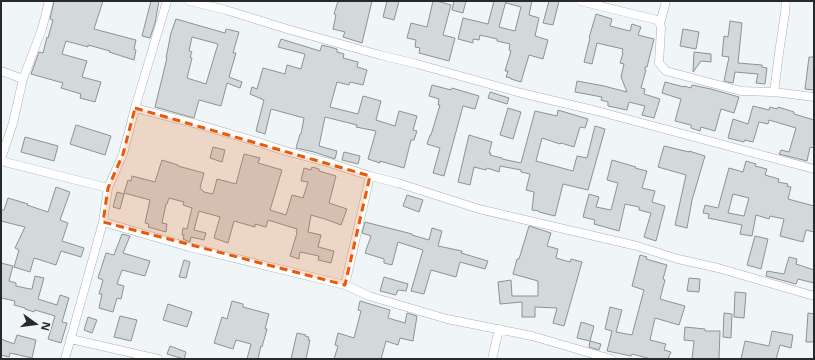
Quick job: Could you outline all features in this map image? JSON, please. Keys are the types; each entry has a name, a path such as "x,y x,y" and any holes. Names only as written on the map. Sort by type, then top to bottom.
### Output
{"street":[{"path":"49,1 42,29 23,79 13,123 1,160 108,188"},
{"path":"65,359 103,222 108,188 123,154 167,1"},
{"path":"189,1 226,10 287,29 521,93 605,113 814,169"},
{"path":"580,1 657,20 660,24"},
{"path":"666,1 660,24 659,63 666,71 741,91 774,92 814,97"},
{"path":"774,92 786,1"},
{"path":"1,71 23,79"},
{"path":"135,108 330,163 479,209 637,246 678,259 718,268 814,296"},
{"path":"345,285 370,176"},
{"path":"103,222 189,246 345,285 369,296 447,319 532,336 611,359"},
{"path":"492,359 499,329"},
{"path":"71,339 158,359"}],"highlighted area":[{"path":"135,108 370,176 345,285 103,222 108,188 123,154"}],"building":[{"path":"54,1 103,1 94,29 136,40 134,60 109,52 110,51 66,41 62,54 87,61 82,77 101,82 95,102 80,98 81,94 61,88 63,83 31,74 39,52 43,53 47,37 48,38 53,20 50,19"},
{"path":"151,1 159,1 155,23 150,38 142,36"},
{"path":"338,1 372,1 362,43 343,37 345,32 333,29 336,15 334,14"},
{"path":"387,1 399,1 394,20 383,17"},
{"path":"433,1 451,5 443,35 455,38 449,61 419,53 420,48 415,47 416,40 407,38 411,23 427,27"},
{"path":"454,1 466,1 463,13 452,10"},
{"path":"494,1 506,1 532,1 529,15 539,18 535,36 548,40 543,59 529,55 521,82 506,77 508,71 505,71 511,51 509,50 510,44 480,35 479,40 473,39 473,43 458,39 463,18 488,24","holes":["506,1 506,3 521,7 515,31 499,27"]},
{"path":"549,1 559,1 553,25 543,23"},
{"path":"596,14 612,19 610,26 630,31 632,24 641,27 638,35 654,39 647,67 645,67 646,70 641,88 645,89 644,94 660,99 654,118 642,115 645,106 629,102 627,110 608,106 608,102 601,100 602,97 575,92 577,81 627,92 621,77 624,64 620,63 623,49 597,43 592,64 584,62"},
{"path":"176,19 225,33 226,29 239,32 233,53 236,53 229,77 242,82 240,88 227,83 221,106 199,100 194,118 155,107 167,58 171,33","holes":["192,37 218,44 206,84 187,78 192,58 190,57 192,52 189,51"]},
{"path":"730,21 742,23 738,63 762,65 762,67 767,68 765,84 756,83 758,74 735,72 733,83 724,81 729,57 722,56 724,36 728,37"},
{"path":"683,29 699,32 696,49 680,46"},
{"path":"281,39 320,51 322,45 337,49 337,52 344,54 343,58 358,62 357,67 367,70 363,85 350,82 349,85 337,82 330,107 358,114 363,96 381,101 376,120 395,126 399,111 417,116 413,130 417,131 414,140 411,140 404,168 368,159 376,131 356,127 357,125 325,117 319,146 337,151 335,159 296,148 301,134 304,118 271,109 265,134 256,131 264,100 250,94 252,87 257,89 263,68 285,74 287,65 301,69 305,54 278,47"},
{"path":"694,52 711,54 711,62 701,61 693,72"},
{"path":"809,57 814,57 814,90 805,89"},
{"path":"665,82 691,88 692,85 739,97 734,113 721,109 715,131 701,127 700,131 691,128 691,125 675,121 681,99 662,93"},
{"path":"432,85 451,90 452,88 479,96 475,109 463,106 444,176 433,173 440,148 427,144 440,105 438,105 439,99 429,96"},
{"path":"490,92 509,98 507,104 488,98"},
{"path":"753,106 769,110 770,107 777,109 778,107 814,120 814,148 810,147 807,161 779,154 781,150 789,152 796,128 769,120 768,124 759,122 753,142 745,140 744,142 728,138 733,119 748,124"},
{"path":"508,108 521,112 513,139 500,135"},
{"path":"558,110 588,119 585,128 580,127 574,147 542,138 536,161 573,171 577,156 587,158 595,126 605,129 588,190 563,184 555,216 532,210 534,192 526,190 530,174 521,172 521,170 500,166 499,172 487,168 486,170 474,167 470,185 458,182 469,135 492,142 489,153 491,153 490,155 521,163 535,111 557,116"},
{"path":"76,125 111,136 105,155 70,144"},
{"path":"25,137 58,146 54,161 21,152"},
{"path":"664,146 705,156 692,200 687,228 675,225 686,175 658,167"},
{"path":"213,147 225,150 222,162 210,158"},
{"path":"344,152 360,156 358,164 342,160"},
{"path":"244,154 260,158 258,163 282,170 270,210 286,215 292,195 303,198 308,182 301,181 304,168 311,170 312,167 319,169 319,171 336,176 329,203 347,209 341,225 311,215 308,232 321,235 318,247 334,251 331,263 318,260 319,256 300,252 299,259 290,256 297,229 268,220 266,227 255,224 255,227 234,221 228,243 214,238 220,217 199,211 194,230 206,233 204,240 191,237 190,242 183,239 184,235 182,235 183,228 187,229 192,208 183,205 184,202 169,198 166,204 162,223 167,224 166,232 148,227 149,224 145,223 150,200 124,193 128,180 131,181 132,176 155,182 162,160 204,173 200,188 204,192 213,194 217,179 236,184"},
{"path":"612,160 647,171 642,188 655,191 652,202 665,206 656,241 644,237 651,213 639,210 639,207 625,204 619,231 594,224 595,220 583,217 589,194 599,197 596,207 611,210 618,183 607,180"},
{"path":"746,161 756,164 755,166 767,169 765,175 779,179 778,182 788,184 787,186 791,187 788,199 814,206 814,232 806,230 803,242 780,236 784,219 770,216 769,219 756,215 752,236 740,234 742,225 708,218 709,214 703,213 705,205 718,208 729,168 743,172","holes":["733,194 749,198 744,216 728,213"]},
{"path":"56,187 70,192 60,220 68,223 62,241 84,248 81,257 61,251 56,265 34,258 30,272 14,267 19,250 15,248 25,227 1,221 1,210 4,210 8,198 48,212"},
{"path":"117,192 124,194 120,209 113,207"},
{"path":"407,195 423,200 419,212 403,206"},
{"path":"365,222 429,240 432,228 442,231 438,246 462,251 461,253 488,261 485,269 460,262 456,277 431,270 424,294 411,291 423,250 398,242 392,265 384,263 384,259 365,253 371,236 362,233"},
{"path":"529,226 551,233 547,246 558,249 556,258 570,262 571,259 582,262 564,326 553,323 557,308 535,307 535,317 522,317 522,302 500,304 498,282 511,280 512,296 538,296 538,281 513,274"},
{"path":"122,234 130,236 123,253 150,261 145,276 122,270 117,284 124,286 121,299 117,298 113,312 99,308 102,294 99,294 103,280 98,278 106,253 114,255"},
{"path":"755,236 768,239 761,269 747,265"},
{"path":"640,255 647,257 646,259 667,265 660,299 685,306 679,325 655,318 650,340 666,344 664,350 671,352 668,359 651,359 632,354 631,356 607,351 612,331 605,329 610,307 622,310 616,332 632,335 644,290 632,286"},
{"path":"789,257 797,259 796,264 814,270 814,283 798,279 796,284 766,276 767,271 784,274"},
{"path":"184,260 190,262 186,278 179,277"},
{"path":"1,263 13,266 9,281 16,283 16,286 32,289 35,276 44,278 38,299 57,305 60,295 69,298 62,322 67,323 61,343 48,339 55,316 35,310 34,312 25,309 14,305 15,301 1,298"},
{"path":"384,277 408,284 406,291 398,290 396,295 380,291"},
{"path":"689,278 700,279 699,292 687,291"},
{"path":"735,292 746,293 744,318 734,317"},
{"path":"232,301 243,304 243,307 269,314 265,329 267,329 258,359 247,359 251,344 236,340 233,349 214,343 222,317 227,319"},
{"path":"360,301 390,310 388,318 405,323 407,313 417,316 413,341 400,338 398,345 386,341 381,359 334,359 338,346 335,345 338,333 354,338 361,311 358,310"},
{"path":"168,304 192,312 187,327 163,320"},
{"path":"724,313 732,314 731,338 723,337"},
{"path":"808,313 814,314 814,342 806,342"},
{"path":"120,316 137,320 131,341 114,337"},
{"path":"88,317 97,320 92,333 84,330"},
{"path":"581,322 594,326 590,341 577,338"},
{"path":"685,327 705,329 705,331 720,331 719,359 692,359 694,341 684,340"},
{"path":"772,331 793,335 791,348 780,345 776,359 741,359 745,341 769,346"},
{"path":"297,333 309,337 308,340 310,340 306,359 291,359"},
{"path":"17,335 36,340 32,358 10,353 9,357 1,355 1,339 14,344"},
{"path":"590,341 601,344 599,350 589,347"},
{"path":"170,346 186,352 184,359 167,354"}]}
